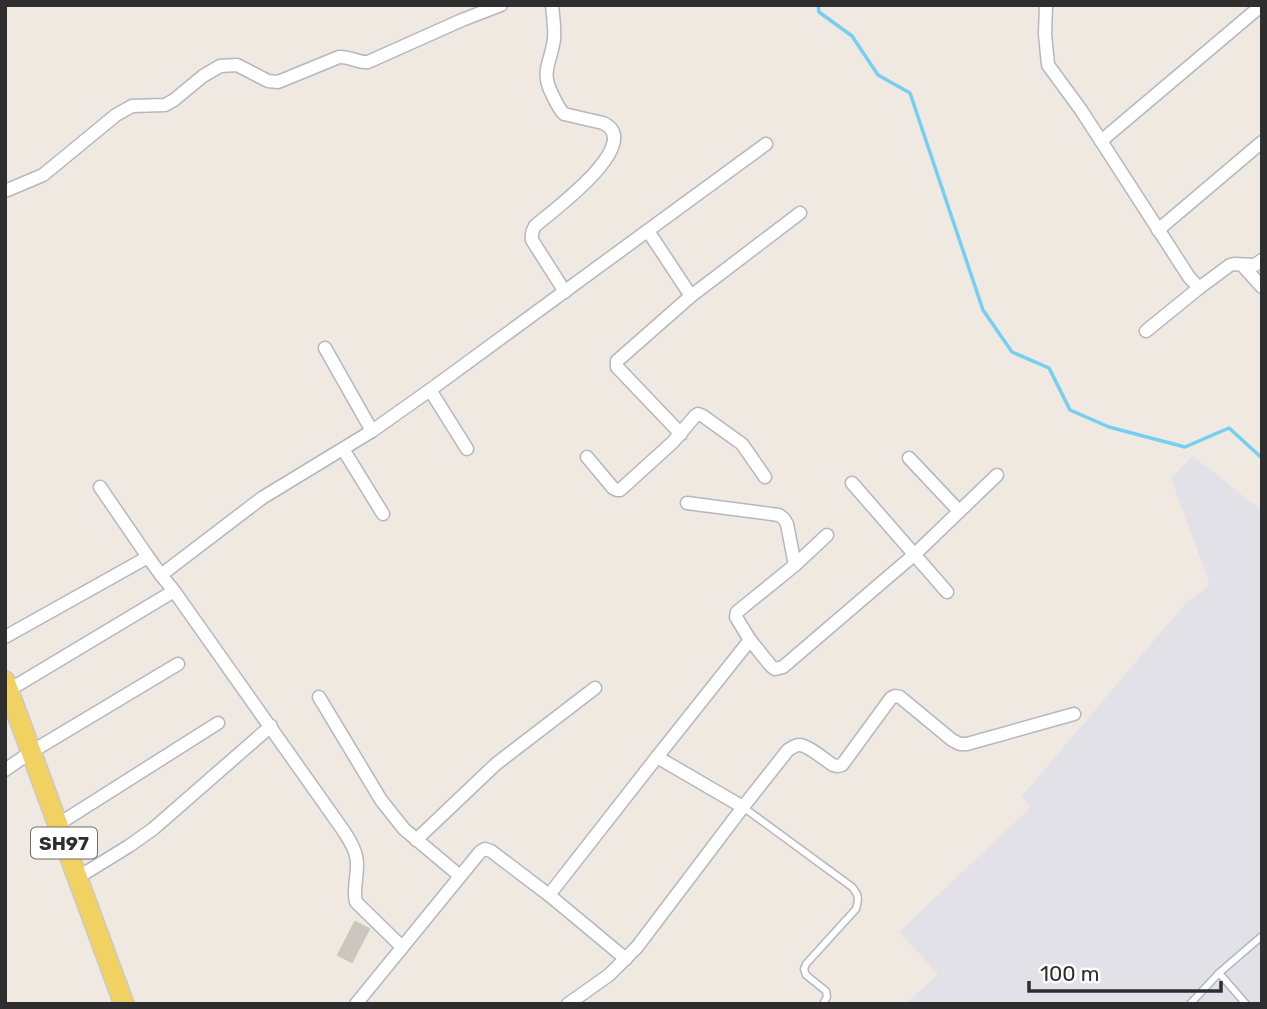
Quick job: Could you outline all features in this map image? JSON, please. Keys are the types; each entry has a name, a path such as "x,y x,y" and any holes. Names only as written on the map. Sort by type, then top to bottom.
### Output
{"main road":[{"name":"SH97","path":"7,686 124,1004"}],"street":[{"path":"5,191 43,175 116,115 132,106 165,105 220,66 237,65 268,81 278,82 339,57 368,62 501,5"},
{"path":"552,5 555,28 546,77 548,86 564,114 603,122 609,125 615,136 615,141 599,170 532,231 533,240 565,292"},
{"path":"1046,5 1045,43 1048,65 1081,110 1157,230 1199,288"},
{"path":"1101,141 1262,5"},
{"path":"1157,230 1262,142"},
{"path":"160,575 262,498 372,431 430,390 766,144"},
{"path":"681,433 616,365 618,359 691,296 800,213"},
{"path":"648,231 691,296"},
{"path":"1146,331 1230,265 1255,265 1262,260"},
{"path":"1242,265 1262,287"},
{"path":"325,348 372,431"},
{"path":"430,390 467,449"},
{"path":"587,457 613,488 620,490 698,414 742,444 765,477"},
{"path":"343,449 383,514"},
{"path":"909,458 959,512"},
{"path":"827,535 737,612 736,617 750,640 775,669 783,667 915,554 997,475"},
{"path":"852,483 947,592"},
{"path":"100,487 343,830 356,856 356,902 402,947"},
{"path":"687,503 779,515 787,524 795,565"},
{"path":"5,637 148,557"},
{"path":"7,686 174,591"},
{"path":"549,895 750,640"},
{"path":"5,770 178,664"},
{"path":"416,840 496,764 595,688"},
{"path":"568,1004 609,975 638,947 743,807 794,746 800,744 833,765 842,765 895,696 900,697 960,744 1074,714"},
{"path":"319,697 381,800 404,829 460,876"},
{"path":"57,825 218,723"},
{"path":"77,878 153,829 271,726"},
{"path":"657,757 743,807"},
{"path":"356,1004 485,849 549,895 626,959"}],"lane":[{"path":"743,807 858,894 856,909 804,969 806,975 826,991 827,997 823,1004"},
{"path":"1190,1004 1219,973 1262,936"},
{"path":"1219,973 1246,1004"}],"shaded area":[{"path":"1193,456 1262,511 1262,1004 906,1004 938,974 899,932 1030,808 1022,796 1185,604 1210,585 1171,478"}],"building":[{"path":"355,922 369,929 352,962 338,955"}],"waterway":[{"path":"818,5 819,12 852,36 878,75 910,93 983,310 1012,352 1049,368 1070,410 1109,427 1185,447 1229,428 1262,458"}]}
